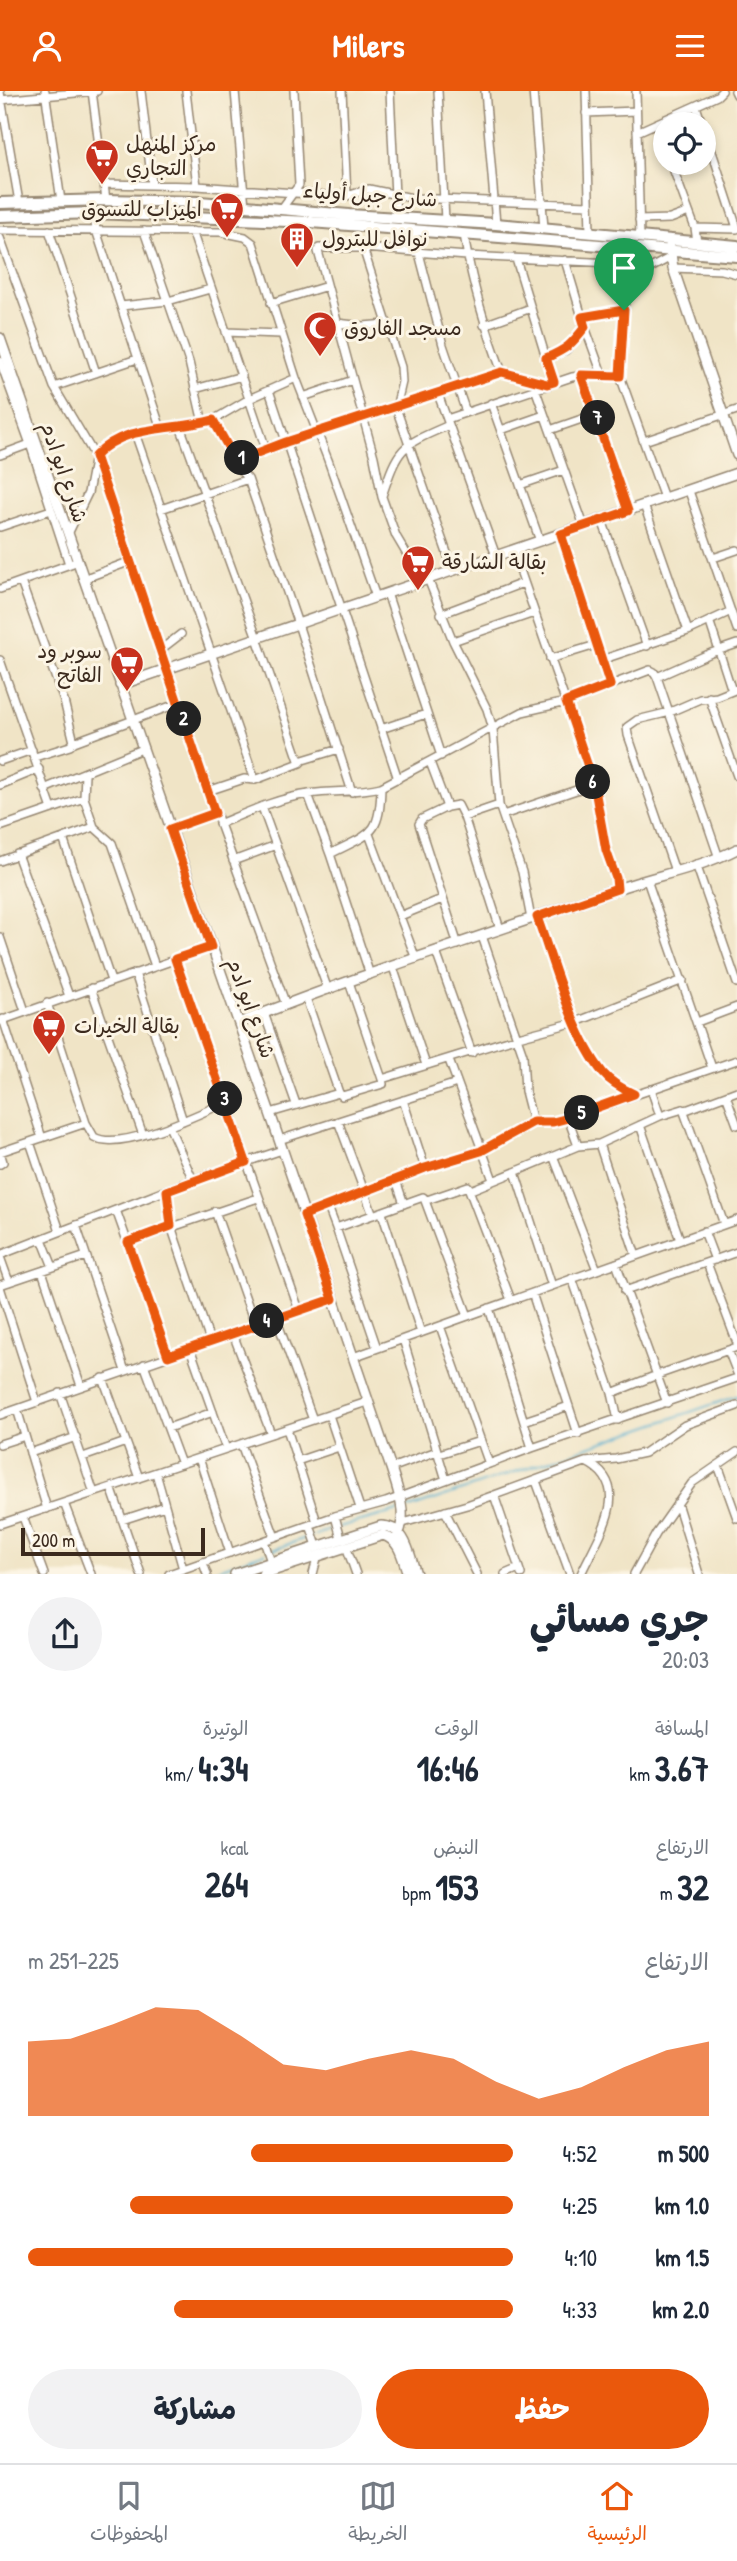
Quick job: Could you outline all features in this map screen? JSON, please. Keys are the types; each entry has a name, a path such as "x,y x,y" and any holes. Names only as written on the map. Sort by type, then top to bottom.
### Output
{"main road":[{"name":"شارع جبل أولياء","path":"0,203 106,200 200,202 590,232 640,237 670,249 697,242 737,246"},
{"name":"شارع جبل أولياء","path":"0,216 94,213 311,222 737,256"}],"street":[{"path":"19,202 0,97 94,91 106,200"},
{"path":"141,91 152,184"},
{"path":"186,91 197,186"},
{"path":"235,91 245,207"},
{"path":"282,208 299,181 294,91"},
{"path":"342,91 347,196"},
{"path":"390,91 396,216"},
{"path":"438,91 445,220"},
{"path":"485,91 496,224"},
{"path":"533,91 544,228"},
{"path":"586,91 590,232"},
{"path":"636,91 640,237"},
{"path":"683,112 718,96 722,91"},
{"path":"45,93 61,201"},
{"path":"696,106 698,112"},
{"path":"586,113 636,111"},
{"path":"637,132 653,126"},
{"path":"695,228 737,228 716,165"},
{"path":"675,175 695,228 697,242"},
{"path":"104,184 197,186 347,196 366,189 412,198 589,205"},
{"path":"639,220 670,219 689,212"},
{"path":"94,213 96,230 161,429"},
{"path":"0,230 192,231 233,233 249,239 253,243 296,378 376,597"},
{"path":"49,230 96,373"},
{"path":"413,230 466,412"},
{"path":"145,231 189,362 204,423"},
{"path":"192,231 266,449"},
{"path":"464,234 484,325 502,372"},
{"path":"0,238 54,387 95,456 215,813 286,1005"},
{"path":"634,1094 605,1075 576,1022 534,918 522,872 499,806 493,729 479,690 453,641 428,579 410,558 397,536 382,497 318,251 319,247 363,248 630,264 642,271"},
{"path":"363,248 402,373 396,408 453,571"},
{"path":"664,498 620,376 624,310 632,278 670,249 673,268 737,455"},
{"path":"516,259 546,358 550,383"},
{"path":"565,260 601,374"},
{"path":"673,268 722,270 737,274"},
{"path":"271,303 327,286"},
{"path":"121,306 168,301 210,289"},
{"path":"484,325 531,307"},
{"path":"582,317 624,310"},
{"path":"337,323 363,326 387,324"},
{"path":"546,358 566,350 585,327"},
{"path":"226,332 281,334"},
{"name":"شارع ابو ادم","path":"0,338 68,535 73,563 83,579 270,1112 391,1468 399,1496 399,1532"},
{"path":"54,387 137,359"},
{"path":"0,361 51,510 73,563 0,589"},
{"path":"236,461 286,442 502,372 550,383"},
{"path":"382,497 395,460 408,443 466,412 581,375 620,376"},
{"path":"581,375 628,511"},
{"path":"195,389 242,376"},
{"path":"68,535 88,493 95,456 106,445 135,433 213,420 249,399 296,378"},
{"path":"303,397 353,380"},
{"path":"535,388 584,526"},
{"path":"269,390 398,779"},
{"path":"438,394 496,556"},
{"path":"491,403 540,541"},
{"path":"644,441 737,410"},
{"path":"550,430 596,414"},
{"path":"501,430 544,415"},
{"path":"213,420 248,479 352,792"},
{"path":"180,426 300,763"},
{"path":"135,433 255,781"},
{"path":"0,455 30,444"},
{"path":"520,485 564,470"},
{"path":"120,685 737,474"},
{"path":"161,509 248,479"},
{"path":"689,491 737,629"},
{"path":"644,505 688,631"},
{"path":"1,524 51,510"},
{"path":"602,520 647,646"},
{"path":"561,534 610,685"},
{"path":"513,550 594,784 606,850 617,889"},
{"path":"713,558 737,550"},
{"path":"83,579 131,561"},
{"path":"21,582 64,701 74,742"},
{"path":"441,614 523,583"},
{"path":"387,593 441,756"},
{"path":"727,600 737,597"},
{"path":"601,660 710,623 731,611"},
{"path":"453,641 534,613"},
{"path":"675,871 627,732 629,725 635,722 734,690 710,623"},
{"path":"159,651 181,634"},
{"path":"657,677 737,644"},
{"path":"550,659 596,645"},
{"path":"0,660 52,809"},
{"path":"219,824 262,807 307,794 352,792 381,787 535,707 566,702 647,670 654,672 657,677 719,858"},
{"path":"709,697 737,776"},
{"path":"0,761 70,746 132,719 179,703"},
{"path":"381,729 426,714"},
{"path":"44,789 142,749"},
{"path":"208,792 244,779 255,781 303,760 339,749"},
{"path":"430,762 447,807"},
{"path":"0,785 38,769"},
{"path":"85,773 84,798 94,827 112,843 155,966"},
{"path":"503,815 594,784"},
{"path":"330,854 369,834 376,825 380,811 381,787"},
{"path":"307,794 370,975"},
{"path":"0,827 84,798"},
{"path":"458,945 419,824 422,819 447,807 458,805 464,817 500,929"},
{"path":"464,817 499,806"},
{"path":"262,807 328,990"},
{"path":"170,829 215,813"},
{"path":"0,861 94,827"},
{"path":"369,834 416,959"},
{"path":"63,838 111,981"},
{"path":"233,860 276,845"},
{"path":"239,1023 500,929 719,858 737,849"},
{"path":"18,854 69,996"},
{"path":"696,864 737,983"},
{"path":"647,880 712,1068"},
{"path":"400,916 442,899"},
{"path":"482,936 523,1055 526,1091 533,1122"},
{"path":"0,937 25,1011"},
{"path":"42,1138 2,1020 211,947"},
{"path":"436,952 472,1053"},
{"path":"175,959 299,1310"},
{"path":"393,967 426,1065"},
{"path":"135,973 183,1121"},
{"path":"382,1080 518,1037 576,1022 683,980"},
{"path":"270,1112 339,1093 342,1096 383,1083 349,982"},
{"path":"90,988 143,1135"},
{"path":"306,998 339,1093"},
{"path":"47,1003 86,1123 94,1137 103,1142 143,1135 226,1102"},
{"path":"697,1022 737,1007"},
{"path":"264,1013 296,1104"},
{"path":"449,1060 493,1180"},
{"path":"304,1215 425,1168 481,1151 533,1122 553,1122 568,1118 737,1060"},
{"path":"279,1140 457,1083"},
{"path":"651,1089 660,1116"},
{"path":"468,1186 471,1190 578,1146 599,1144 660,1116 686,1110 737,1091"},
{"path":"726,1095 737,1125"},
{"path":"403,1100 425,1168"},
{"path":"683,1109 723,1224"},
{"path":"568,1118 578,1146"},
{"path":"338,1121 373,1215"},
{"path":"0,1164 3,1161 0,1152 86,1123"},
{"path":"640,1125 680,1240"},
{"path":"169,1126 193,1180"},
{"path":"30,1142 60,1231"},
{"path":"599,1144 636,1256"},
{"path":"9,1282 0,1256 193,1180 282,1150"},
{"path":"554,1158 597,1270"},
{"path":"514,1172 552,1286"},
{"path":"396,1180 404,1204"},
{"path":"336,1228 424,1197 427,1200 468,1186"},
{"path":"468,1186 510,1300"},
{"path":"167,1191 171,1226 210,1341"},
{"path":"424,1197 468,1315"},
{"path":"128,1242 258,1198"},
{"path":"328,1207 377,1348"},
{"path":"116,1210 168,1356"},
{"path":"215,1211 255,1325"},
{"path":"382,1213 421,1333"},
{"path":"353,1357 737,1220"},
{"path":"76,1225 125,1371"},
{"path":"612,1393 737,1345 704,1231"},
{"path":"42,1239 53,1267"},
{"path":"625,1291 737,1252"},
{"path":"37,1402 0,1286 86,1256"},
{"path":"616,1263 667,1403"},
{"path":"42,1271 81,1386"},
{"path":"572,1278 612,1393 618,1420"},
{"path":"532,1293 578,1434"},
{"path":"0,1415 333,1299"},
{"path":"489,1308 532,1448"},
{"path":"276,1318 313,1420"},
{"path":"440,1326 489,1464"},
{"path":"233,1334 271,1434"},
{"path":"403,1339 446,1480"},
{"path":"190,1348 226,1449"},
{"path":"156,1473 165,1506 176,1572 334,1516 386,1502 737,1376 728,1350"},
{"path":"144,1364 181,1464"},
{"path":"103,1378 139,1478"},
{"path":"60,1393 94,1493"},
{"path":"0,1524 368,1402"},
{"path":"524,1421 569,1406"},
{"path":"399,1532 445,1511 586,1462 644,1453 685,1425 737,1406"},
{"path":"17,1409 47,1509"},
{"path":"168,1428 213,1412"},
{"path":"328,1415 360,1508"},
{"path":"287,1429 318,1550 313,1574"},
{"path":"0,1444 25,1436"},
{"path":"30,1453 76,1437"},
{"path":"391,1468 437,1451 439,1454 480,1441"},
{"path":"83,1457 126,1442"},
{"path":"241,1444 275,1538"},
{"path":"297,1461 339,1447"},
{"path":"637,1572 677,1503 692,1483 737,1452"},
{"path":"199,1458 230,1553"},
{"path":"580,1574 606,1520 612,1496 607,1478 600,1469 586,1462"},
{"path":"718,1465 737,1518"},
{"path":"536,1481 570,1574"},
{"path":"111,1487 141,1574"},
{"path":"494,1495 520,1571 505,1574"},
{"path":"64,1503 91,1574"},
{"path":"677,1503 699,1574"},
{"path":"122,1520 165,1506"},
{"path":"445,1511 477,1574"},
{"path":"334,1516 356,1574"},
{"path":"23,1517 44,1574"},
{"path":"235,1574 343,1542 381,1526 391,1526 399,1532 416,1574"},
{"path":"399,1532 408,1574"},
{"path":"264,1541 271,1562"},
{"path":"263,1574 318,1550"},
{"path":"203,1563 207,1574"}],"waterway":[{"path":"407,1509 737,1396"},
{"path":"339,1527 398,1511"},
{"path":"316,1535 334,1528"},
{"path":"270,1551 311,1536"},
{"path":"210,1572 265,1553"}],"place":[{"name":"مركز المنهل التجاري","path":"102,186"},
{"name":"الميزاب للتسوق","path":"227,239"},
{"name":"نوافل للبترول","path":"297,269"},
{"name":"مسجد الفاروق","path":"320,358"},
{"name":"بقالة الشارقة","path":"418,592"},
{"name":"سوبر ود الفاتح","path":"127,693"},
{"name":"بقالة الخيرات","path":"49,1056"}],"route":[{"path":"624,310 620,376 581,375 628,511 561,534 610,685 566,702 594,784 606,850 614,867 617,889 537,917 576,1022 596,1062 615,1084 634,1094 568,1118 553,1122 533,1122 481,1151 425,1168 304,1215 333,1299 168,1356 128,1242 171,1226 167,1191 246,1162 175,959 211,947 170,829 215,813 95,456 106,445 124,436 213,420 236,461 286,442 502,372 547,384 554,382 546,358 566,350 572,344 585,327 582,317 624,310"}]}
